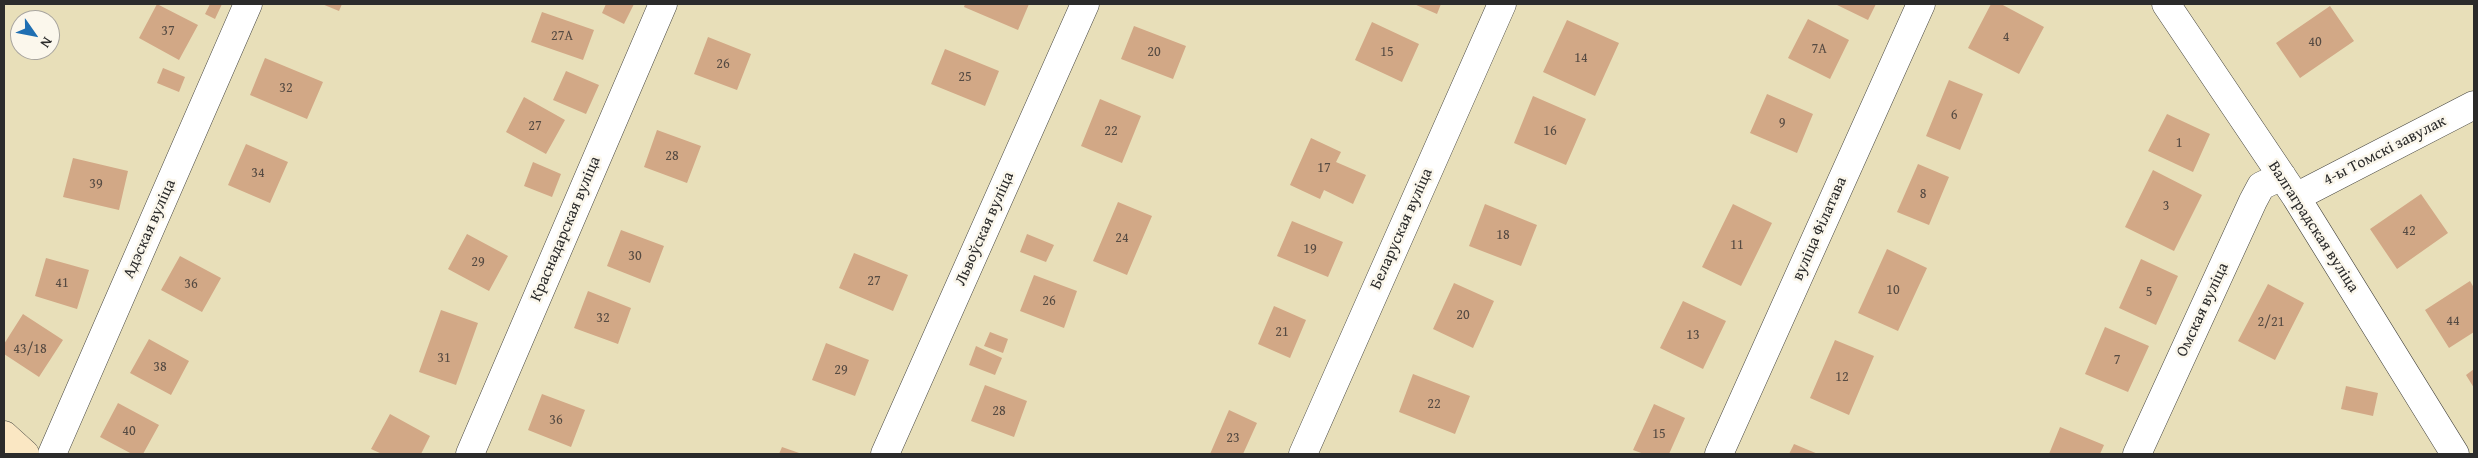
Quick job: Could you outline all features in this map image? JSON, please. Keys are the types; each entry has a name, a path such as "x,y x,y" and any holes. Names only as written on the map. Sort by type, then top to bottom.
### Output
{"street":[{"name":"Адэская вуліца","path":"52,454 248,4"},
{"name":"Краснадарская вуліца","path":"470,454 663,4"},
{"name":"Львоўская вуліца","path":"885,454 1085,4"},
{"name":"Беларуская вуліца","path":"1303,454 1502,4"},
{"name":"вуліца Філатава","path":"1719,454 1921,4"},
{"name":"Валгаградская вуліца","path":"2166,4 2289,187 2455,454"},
{"name":"4-ы Томскі завулак","path":"2289,187 2474,105"},
{"name":"Омская вуліца","path":"2137,454 2261,186 2289,187"},
{"path":"4,435 26,454"}],"building":[{"path":"157,4 198,25 179,60 139,38"},
{"path":"210,4 222,4 215,19 205,14"},
{"path":"322,4 342,4 339,11"},
{"path":"606,4 634,4 624,24 602,13"},
{"path":"965,4 1029,4 1018,30 964,7"},
{"path":"1414,4 1441,4 1437,14"},
{"path":"1835,4 1876,4 1868,20"},
{"path":"1991,4 2001,4 2044,27 2019,74 1968,48"},
{"path":"2330,6 2354,41 2300,78 2276,43"},
{"path":"542,12 594,30 583,60 531,42"},
{"path":"1808,19 1849,40 1830,79 1788,58"},
{"path":"1567,20 1619,43 1595,96 1543,72"},
{"path":"1372,22 1419,44 1402,82 1355,60"},
{"path":"1134,26 1186,46 1173,79 1121,59"},
{"path":"708,37 751,54 737,90 694,74"},
{"path":"945,49 999,71 985,106 931,84"},
{"path":"265,58 323,82 307,119 250,95"},
{"path":"163,68 185,77 179,92 157,83"},
{"path":"566,71 599,85 586,114 553,100"},
{"path":"1949,80 1983,94 1960,150 1926,136"},
{"path":"1767,94 1813,114 1797,153 1750,133"},
{"path":"1533,96 1586,119 1566,165 1514,143"},
{"path":"524,97 565,120 546,154 506,132"},
{"path":"1100,99 1141,116 1122,163 1081,146"},
{"path":"2167,114 2210,134 2193,172 2148,151"},
{"path":"657,130 701,146 687,183 644,167"},
{"path":"1311,138 1341,152 1336,162 1366,175 1353,204 1324,190 1320,199 1290,185"},
{"path":"246,144 288,162 270,203 228,185"},
{"path":"73,158 128,171 119,210 63,197"},
{"path":"533,162 561,174 552,197 524,186"},
{"path":"1918,164 1949,177 1929,225 1897,212"},
{"path":"2153,170 2202,195 2174,251 2125,227"},
{"path":"2421,194 2448,233 2397,269 2370,229"},
{"path":"1118,202 1152,216 1127,275 1093,261"},
{"path":"1485,204 1537,225 1521,266 1469,246"},
{"path":"1733,204 1772,223 1741,286 1702,267"},
{"path":"1292,221 1343,242 1328,277 1277,256"},
{"path":"621,230 664,246 650,283 607,266"},
{"path":"467,234 508,256 489,291 448,269"},
{"path":"1027,234 1054,245 1046,262 1020,252"},
{"path":"1887,249 1927,268 1898,331 1858,313"},
{"path":"854,253 908,275 893,311 839,288"},
{"path":"180,256 221,278 202,312 161,290"},
{"path":"46,258 89,270 77,309 35,296"},
{"path":"2141,259 2178,276 2156,325 2119,308"},
{"path":"1034,275 1077,291 1064,328 1020,311"},
{"path":"2470,281 2474,288 2474,332 2449,348 2425,310"},
{"path":"1454,283 1494,301 1473,348 1433,329"},
{"path":"2268,284 2304,303 2275,360 2238,341"},
{"path":"588,291 631,308 618,344 574,328"},
{"path":"1683,301 1726,321 1703,369 1660,348"},
{"path":"1274,306 1306,320 1290,358 1258,344"},
{"path":"441,310 478,323 456,385 419,372"},
{"path":"23,314 63,340 39,377 4,354 4,344"},
{"path":"2105,327 2149,346 2128,392 2085,374"},
{"path":"990,332 1008,339 1003,353 984,346"},
{"path":"149,339 189,361 171,395 130,373"},
{"path":"1835,340 1874,356 1849,415 1810,398"},
{"path":"826,343 869,360 855,396 812,380"},
{"path":"976,346 1002,358 995,375 969,365"},
{"path":"2474,369 2474,388 2466,375"},
{"path":"1413,374 1470,396 1455,434 1399,412"},
{"path":"985,385 1027,401 1014,437 971,421"},
{"path":"2346,386 2378,393 2373,416 2341,409"},
{"path":"542,394 585,410 571,447 528,430"},
{"path":"118,403 159,425 143,454 132,454 100,437"},
{"path":"1654,404 1685,418 1669,454 1644,454 1633,450"},
{"path":"1229,410 1257,423 1243,454 1210,454"},
{"path":"390,414 430,436 421,454 382,454 371,449"},
{"path":"2060,427 2104,445 2100,454 2049,454"},
{"path":"1794,444 1818,454 1789,454"},
{"path":"782,447 802,454 779,454"}]}
